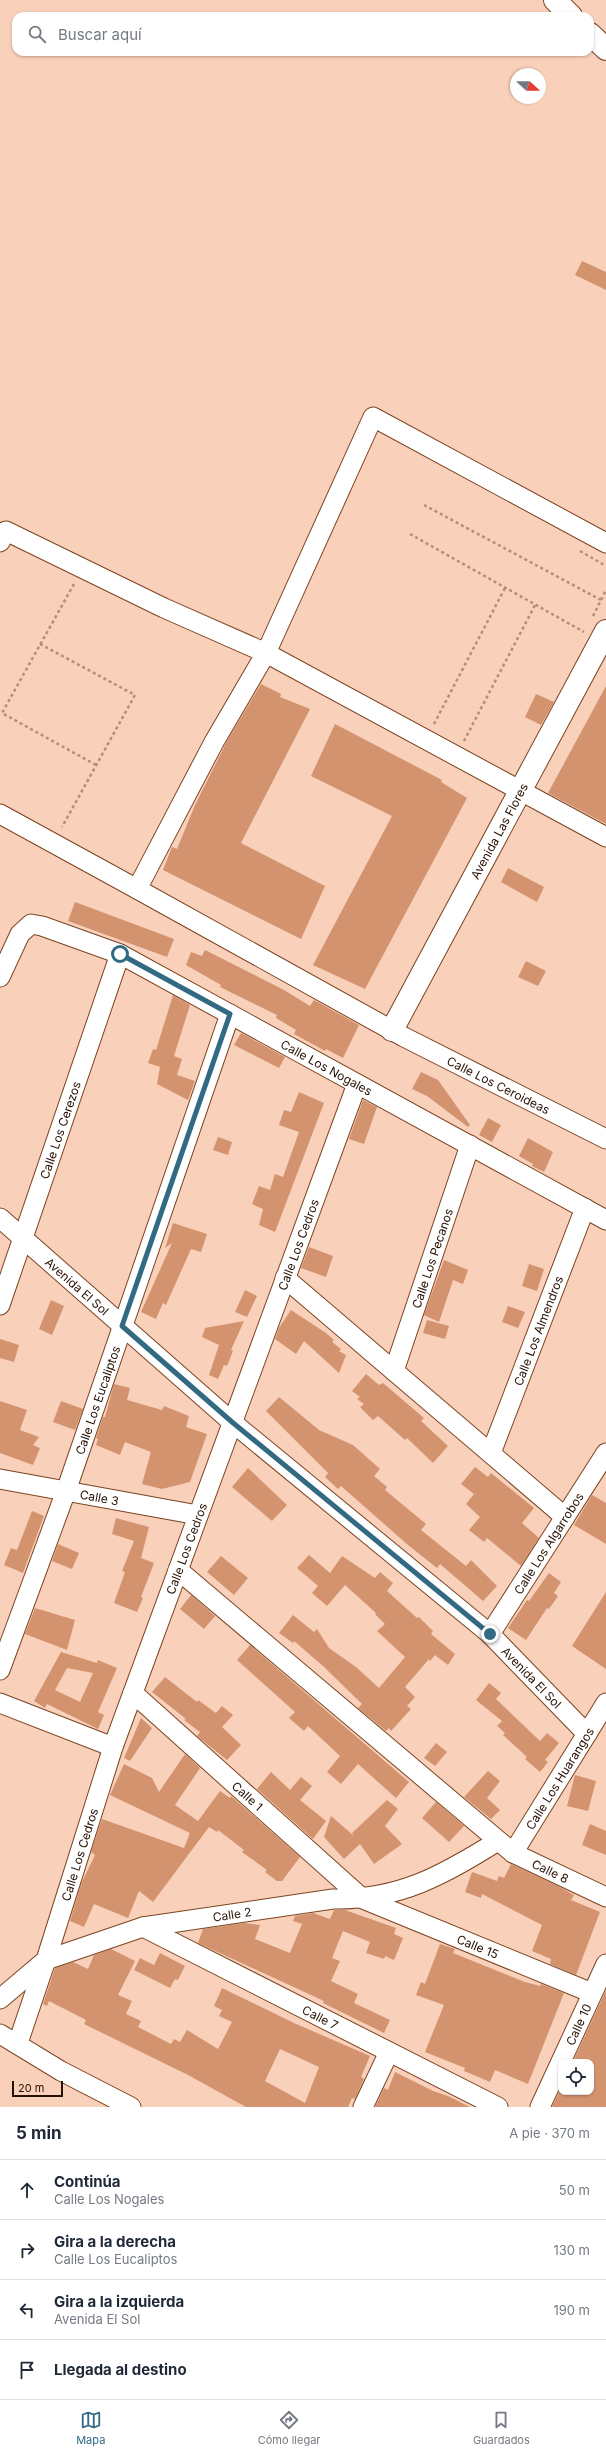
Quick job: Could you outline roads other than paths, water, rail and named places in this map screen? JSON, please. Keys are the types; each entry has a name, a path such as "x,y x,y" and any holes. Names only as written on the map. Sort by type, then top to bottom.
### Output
{"street":[{"path":"555,0 568,12"},
{"path":"594,38 606,49"},
{"path":"137,889 214,742 266,654 373,417 606,543"},
{"path":"0,542 6,532 164,608 266,654 606,837"},
{"name":"Avenida Las Flores","path":"527,794 595,626"},
{"name":"Avenida Las Flores","path":"398,1033 527,794 606,662"},
{"name":"Calle Los Ceroideas","path":"0,814 398,1033 606,1139"},
{"name":"Calle Los Nogales","path":"0,977 20,934 31,924 42,926 120,954 606,1220"},
{"name":"Calle Los Cerezos","path":"0,1305 120,954"},
{"name":"Calle Los Eucaliptos","path":"0,1670 66,1490 230,1014"},
{"name":"Calle Los Cedros","path":"46,1960 113,1747 357,1084"},
{"name":"Calle Los Pecanos","path":"394,1371 470,1145"},
{"name":"Calle Los Almendros","path":"491,1453 585,1208"},
{"name":"Avenida El Sol","path":"0,1218 232,1422 490,1634 587,1734"},
{"path":"286,1278 565,1517"},
{"name":"Calle Los Algarrobos","path":"490,1634 605,1456"},
{"name":"Calle 3","path":"0,1479 198,1515"},
{"name":"Calle 8","path":"178,1570 513,1853 606,1897"},
{"name":"Calle 1","path":"133,1693 363,1900"},
{"path":"0,1703 113,1747"},
{"name":"Calle Los Huarangos","path":"513,1853 606,1703"},
{"name":"Calle 2","path":"46,1960 143,1927 333,1899 363,1900 429,1881 498,1841"},
{"name":"Calle 15","path":"363,1900 592,1993"},
{"name":"Calle 7","path":"143,1927 498,2107"},
{"path":"0,1999 46,1960"},
{"path":"18,2043 46,1960"},
{"name":"Calle 10","path":"540,2107 606,1964"},
{"path":"0,2034 18,2043 61,2071 131,2107"},
{"path":"363,2107 389,2052"}]}
